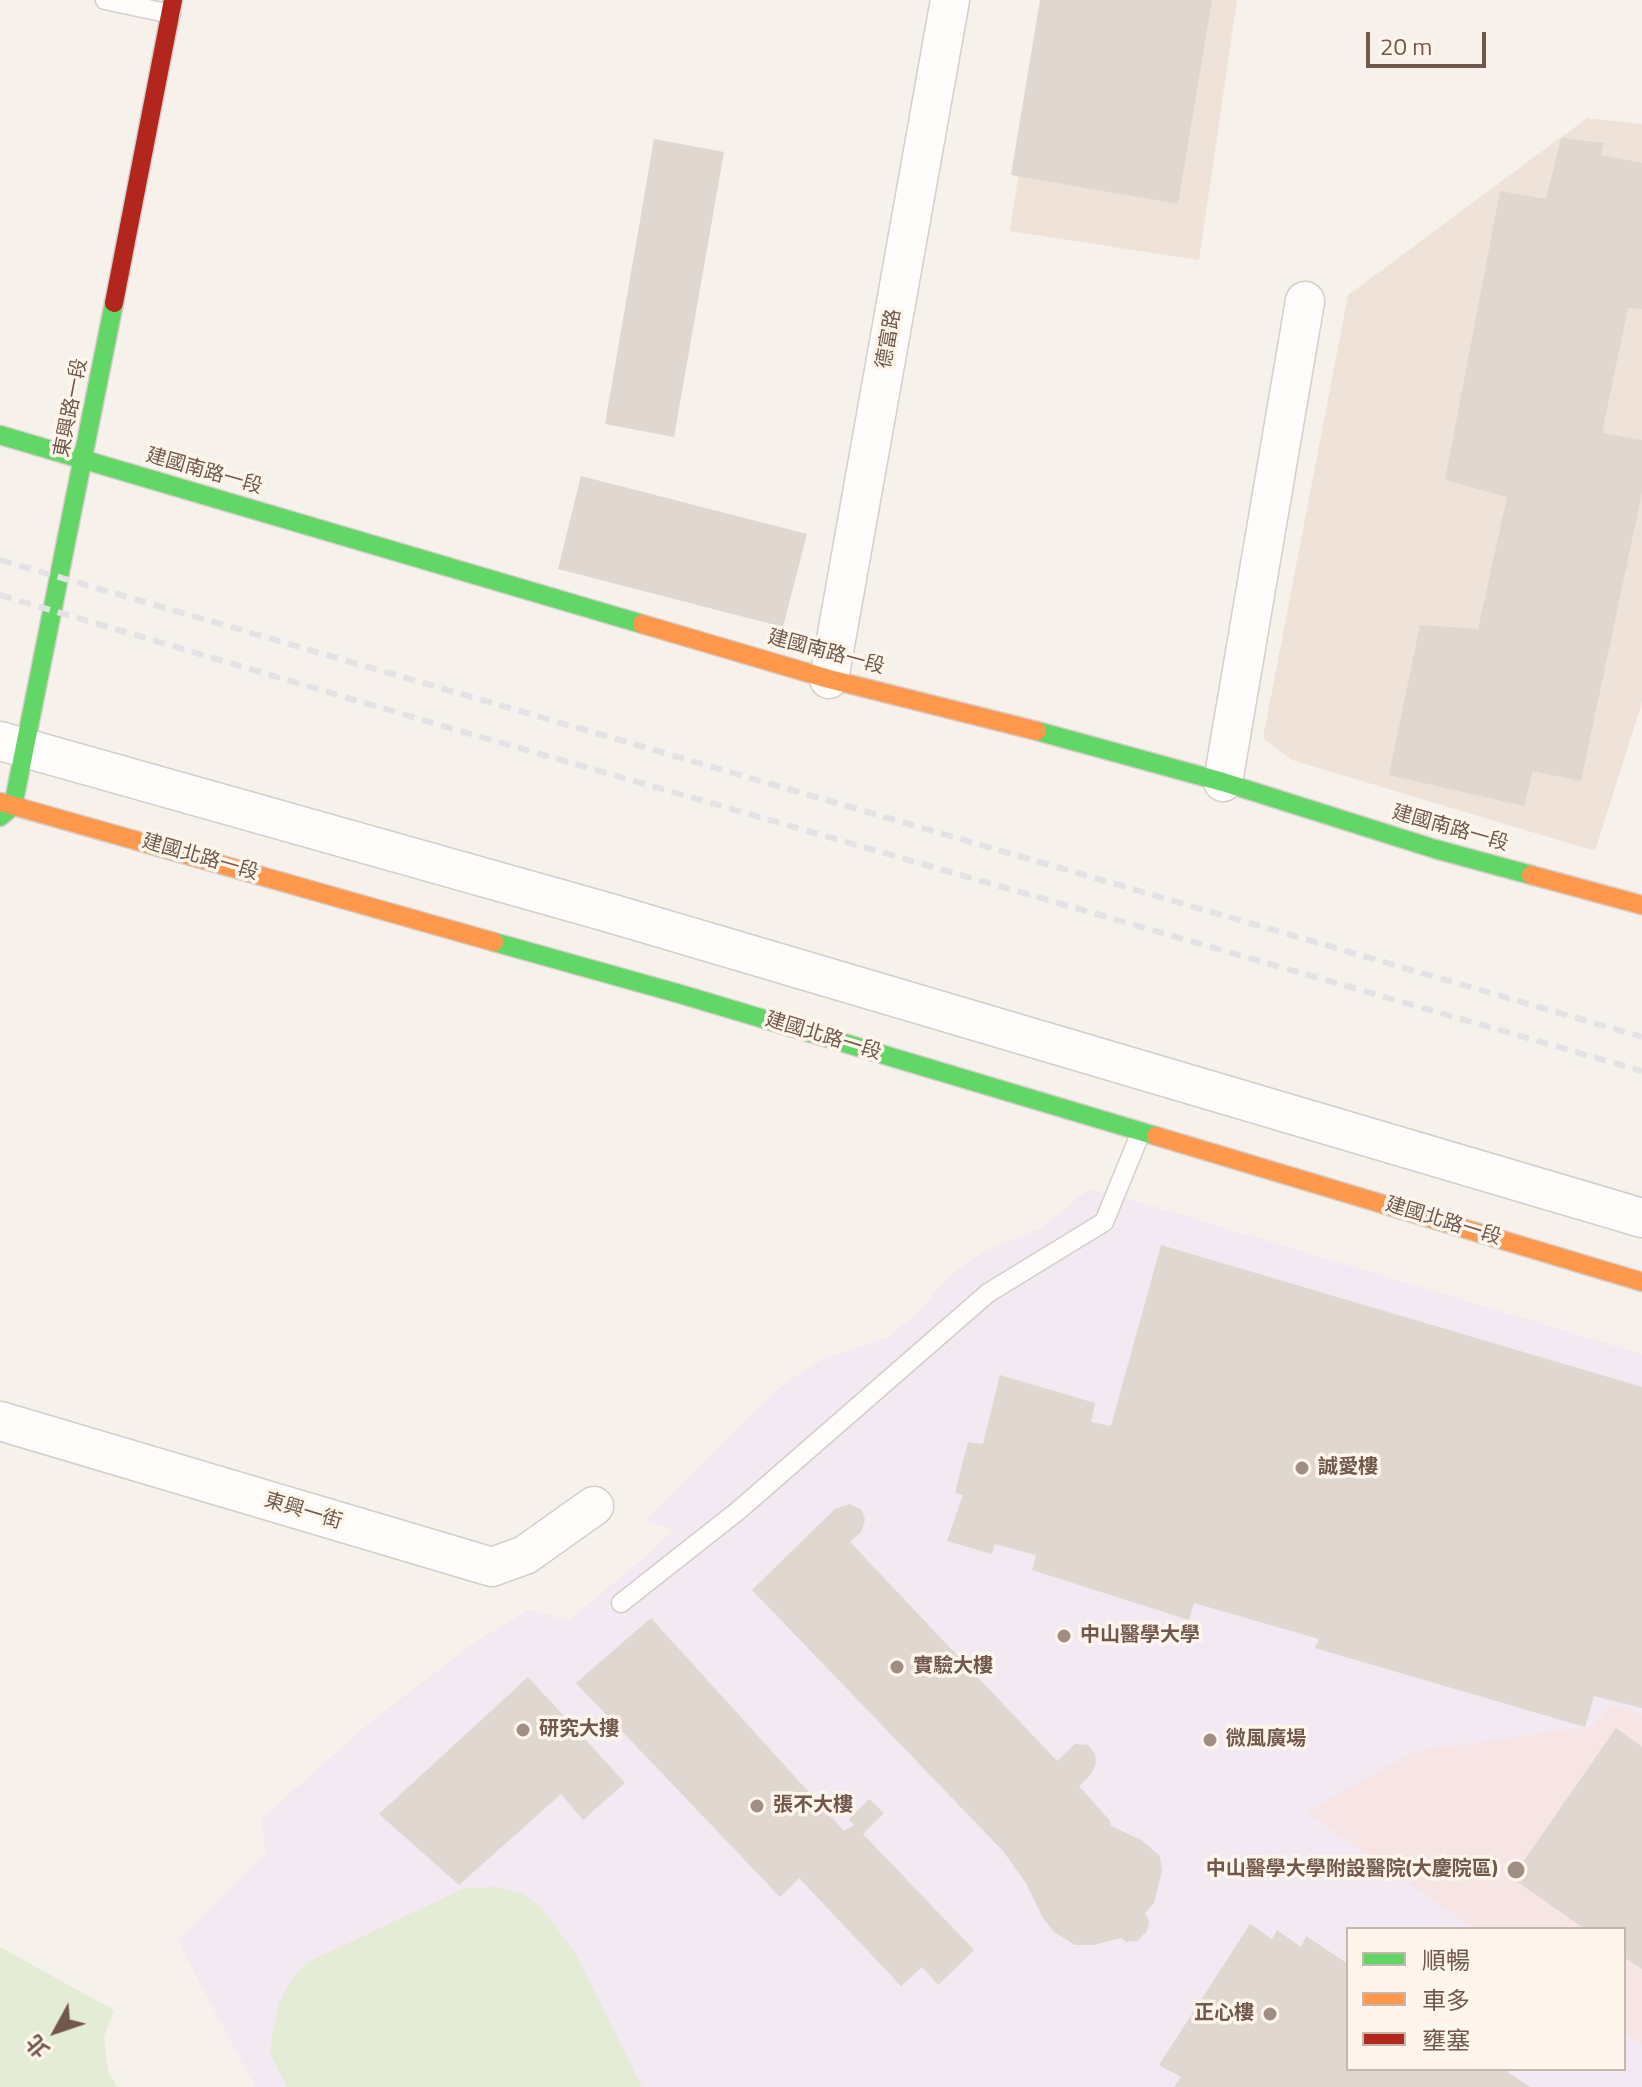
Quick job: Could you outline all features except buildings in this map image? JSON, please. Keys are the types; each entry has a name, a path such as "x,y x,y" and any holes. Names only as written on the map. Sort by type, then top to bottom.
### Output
{"street":[{"name":"德富路","path":"829,679 950,0"},
{"name":"東興路一段","path":"4,808 12,744 84,460 172,7"},
{"path":"1223,782 1305,301"},
{"name":"建國南路一段","path":"0,435 829,679 983,716 1223,782 1435,849 1642,905"},
{"path":"12,744 610,913 1642,1218"},
{"name":"建國北路一段","path":"4,808 680,994 1642,1282"},
{"name":"東興一街","path":"8,1433 492,1567 525,1555 594,1506"}],"lane":[{"path":"105,0 172,7"},
{"path":"621,1603 739,1510 988,1293 1104,1222 1141,1132"}],"shaded area":[{"path":"1044,0 1237,0 1199,260 1010,231"},
{"path":"1587,118 1642,124 1642,702 1595,851 1292,760 1263,738 1348,295"},
{"name":"中山醫學大學","path":"1087,1190 1109,1193 1642,1354 1642,1714 1611,1706 1592,1726 1415,1751 1307,1812 1472,1927 1346,1927 1346,2071 1626,2071 1626,2034 1642,2045 1642,2087 255,2087 178,1941 266,1853 261,1819 373,1720 478,1640 530,1609 568,1621 673,1530 645,1521 789,1380 823,1359 888,1337 921,1310 939,1287 961,1267 986,1251 1043,1227"},
{"name":"中山醫學大學附設醫院(大慶院區)","path":"1611,1706 1642,1714 1642,2045 1626,2034 1626,1927 1472,1927 1306,1812 1415,1751 1592,1726"}],"green space":[{"path":"494,1887 523,1894 540,1907 558,1930 577,1956 642,2087 287,2087 270,2054 273,2032 279,2003 293,1977 306,1963 465,1888"},
{"path":"0,1947 114,2010 104,2037 108,2071 117,2087 0,2087"}],"railway":[{"path":"0,560 1642,1037"},
{"path":"0,595 436,724 1642,1071"}],"traffic: fast":[{"path":"0,817 13,806 114,303"},
{"path":"0,435 642,624"},
{"path":"1037,731 1223,782 1435,849 1531,875"},
{"path":"494,942 680,994 1156,1136"}],"traffic: slow":[{"path":"642,624 829,679 1037,731"},
{"path":"0,802 494,942"},
{"path":"1531,875 1642,905"},
{"path":"1156,1136 1642,1282"}],"traffic: jam":[{"path":"114,303 173,0"}],"place":[{"name":"誠愛樓","path":"1302,1468"},
{"name":"中山醫學大學","path":"1064,1636"},
{"name":"實驗大樓","path":"897,1667"},
{"name":"研究大摟","path":"523,1730"},
{"name":"微風廣場","path":"1210,1740"},
{"name":"張不大樓","path":"757,1806"},
{"name":"中山醫學大學附設醫院(大慶院區)","path":"1516,1870"},
{"name":"正心樓","path":"1270,2014"}]}
